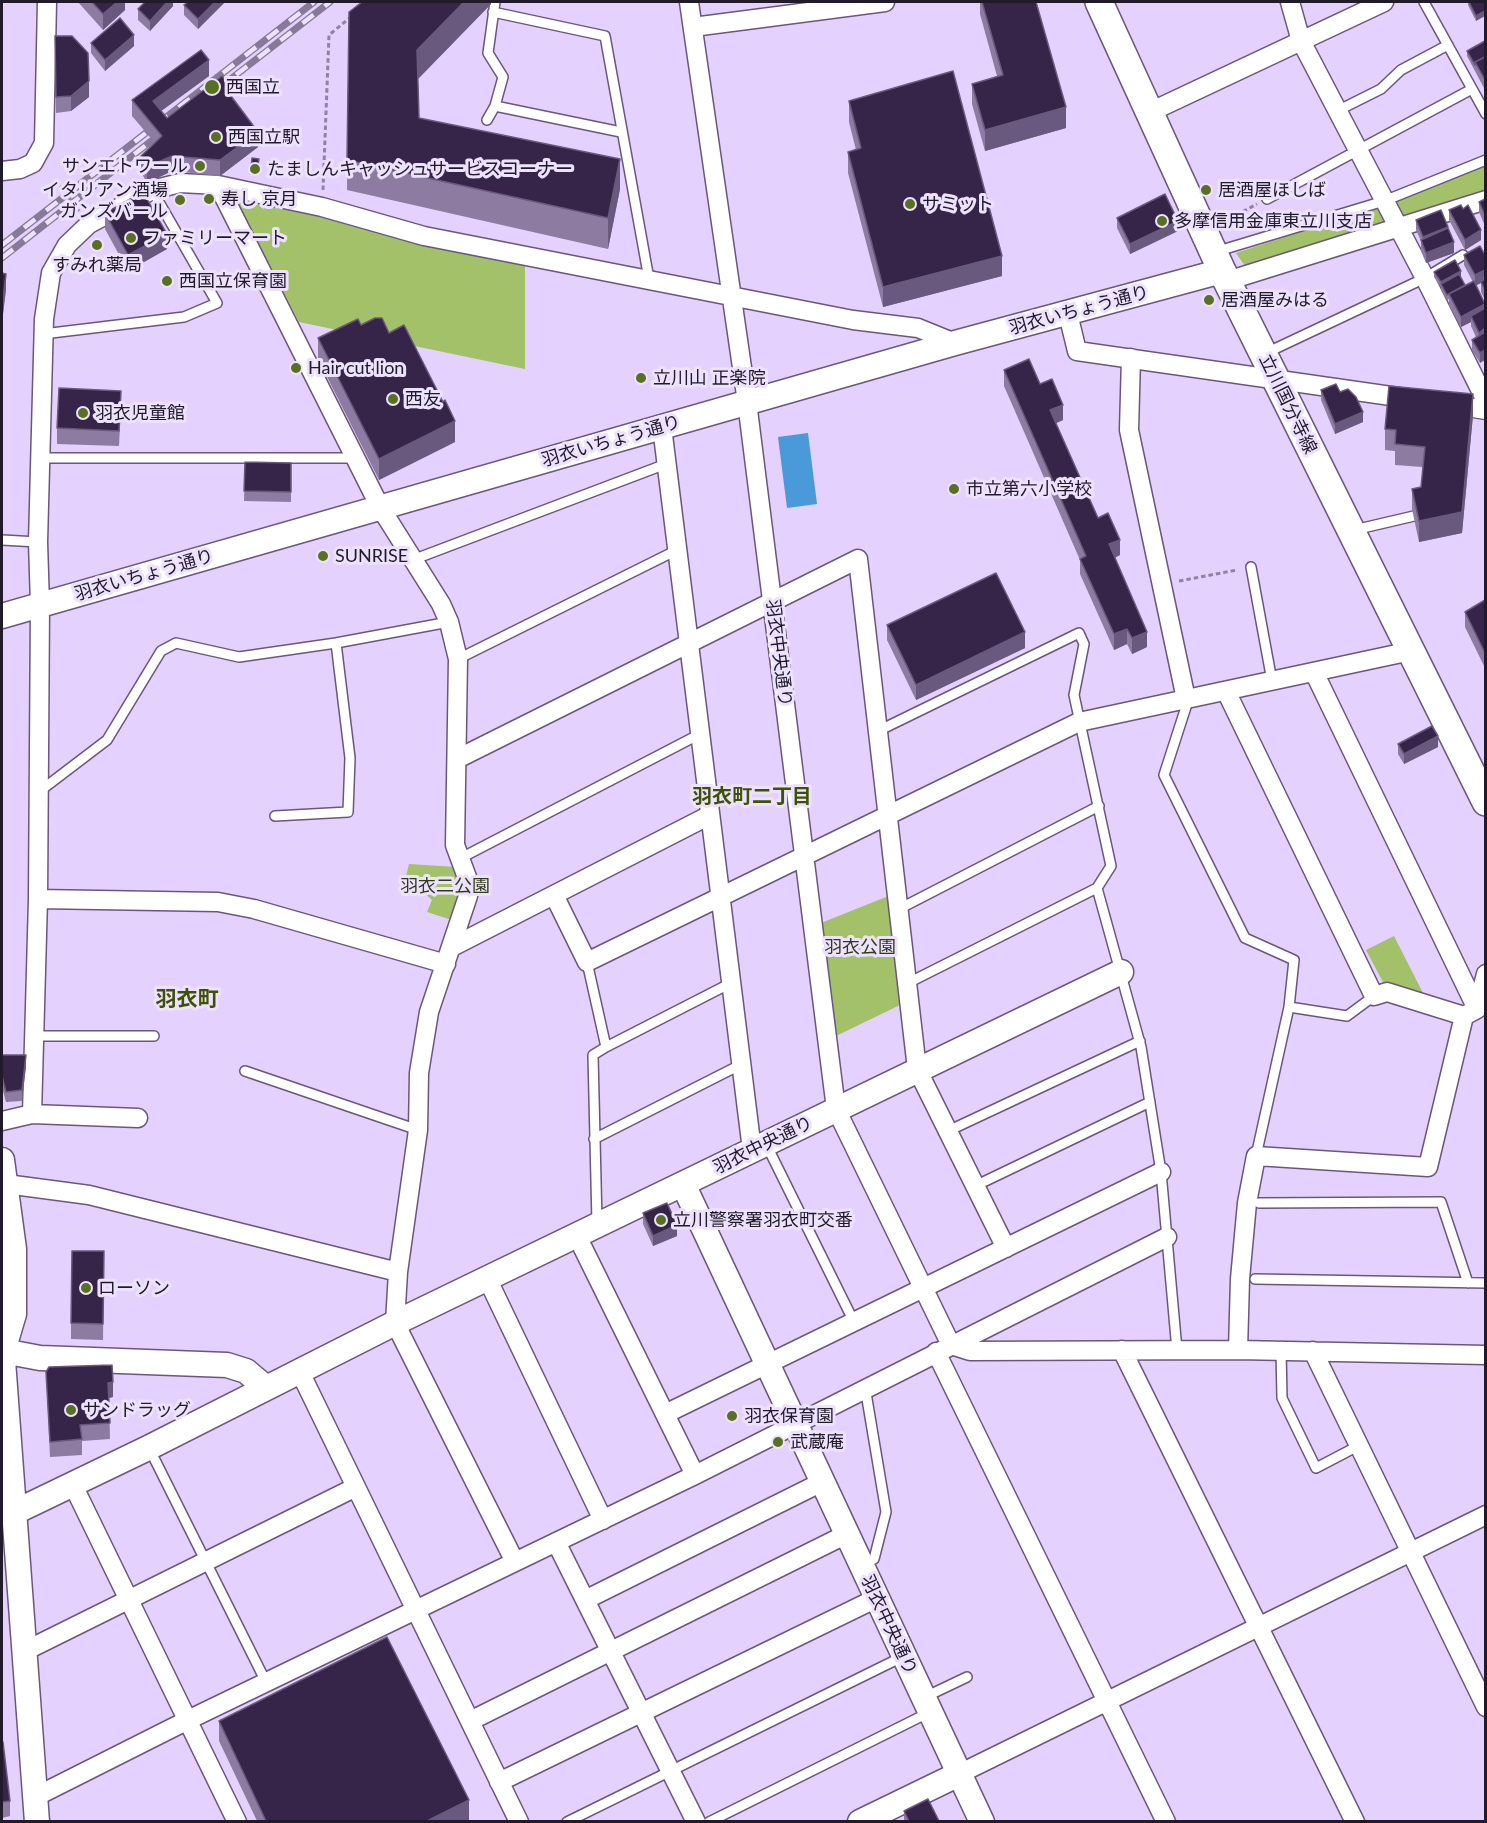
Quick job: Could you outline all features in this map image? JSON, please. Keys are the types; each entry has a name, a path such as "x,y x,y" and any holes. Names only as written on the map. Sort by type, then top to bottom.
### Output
{"main road":[{"name":"立川国分寺線","path":"1099,2 1221,268 1485,802"}],"street":[{"path":"2,171 20,169 33,163 44,142 48,2"},
{"name":"羽衣中央通り","path":"689,2 747,402 836,1109 683,1184 982,1821"},
{"path":"693,27 859,3 885,2"},
{"path":"1290,2 1301,41 1425,278 1485,401"},
{"path":"1148,113 1384,2"},
{"path":"32,1114 38,899 40,605 38,542 43,334 51,273 67,245 89,224 152,190 180,183 218,186 322,207 424,236 853,320 918,328 956,343"},
{"path":"218,186 354,458 380,507 415,559 449,622 458,659 455,845 468,880 468,897 429,1012 419,1073 418,1130 398,1272 395,1323 515,1562"},
{"path":"1221,268 1399,229 1485,200"},
{"name":"羽衣いちょう通り","path":"2,616 747,402 1068,314 1221,268"},
{"path":"1068,314 1077,351 1485,410"},
{"path":"1131,358 1129,430 1164,585 1186,699"},
{"path":"662,427 742,1065 759,1147"},
{"path":"457,759 858,559 917,1069 1006,1248"},
{"path":"554,895 587,962 1079,722 1411,651"},
{"path":"1314,672 1470,1012"},
{"path":"1226,691 1374,996 1387,992 1470,1012"},
{"path":"38,899 218,902 449,955 554,895 710,815"},
{"path":"1121,972 836,1109 923,1288 943,1349 1107,1701 1166,1821"},
{"path":"1238,1350 1240,1279 1247,1203 1256,1156 1428,1167 1470,1012 1485,974"},
{"path":"2,1121 32,1114 138,1118"},
{"path":"2,1160 14,1249 14,1314 2,1350 37,1821"},
{"path":"665,1414 1161,1172"},
{"path":"6,1184 89,1195 398,1272"},
{"path":"15,1512 148,1448 395,1323 683,1184"},
{"path":"587,1229 665,1414 695,1475"},
{"path":"35,1797 415,1609 695,1475 795,1422 1167,1237"},
{"path":"487,1278 603,1520"},
{"path":"943,1349 970,1351 1281,1350 1485,1355"},
{"path":"2,1350 40,1358 227,1365 246,1371 265,1387"},
{"path":"1122,1350 1354,1821"},
{"path":"1312,1351 1485,1707"},
{"path":"300,1372 519,1821"},
{"path":"585,1600 822,1482"},
{"path":"73,1485 237,1821"},
{"path":"25,1651 356,1487"},
{"path":"860,1821 1485,1515"},
{"path":"470,1721 847,1534"},
{"path":"556,1542 696,1821"},
{"path":"499,1782 877,1598"}],"lane":[{"path":"487,120 495,106 503,77 488,53 495,2"},
{"path":"1424,2 1485,114"},
{"path":"494,12 605,36 649,279"},
{"path":"1337,111 1381,89 1401,70 1448,45"},
{"path":"1267,199 1472,89"},
{"path":"495,106 621,132"},
{"path":"1221,268 1485,160"},
{"path":"43,334 184,317 216,303 152,190"},
{"path":"1263,354 1425,278 1462,255"},
{"path":"40,458 354,458"},
{"path":"415,559 666,464"},
{"path":"1351,530 1414,516"},
{"path":"2,540 38,542"},
{"path":"458,659 677,550"},
{"path":"1251,567 1272,681"},
{"path":"38,792 107,740 160,651 176,643 240,657 336,643 449,622"},
{"path":"878,730 1079,633 1084,644 1074,695 1111,866 1097,888 908,982"},
{"path":"275,816 348,812 350,758 336,643"},
{"path":"1186,699 1186,706 1164,775 1245,938 1294,960 1289,1007 1256,1156"},
{"path":"459,859 700,735"},
{"path":"899,909 1099,806"},
{"path":"1097,888 1140,1041 1161,1172 1177,1350"},
{"path":"587,962 606,1047"},
{"path":"587,1229 594,1139 593,1055 731,982"},
{"path":"1289,1007 1347,1016 1374,996"},
{"path":"35,1036 154,1036"},
{"path":"948,1131 1140,1041"},
{"path":"594,1139 742,1065"},
{"path":"245,1071 418,1130"},
{"path":"975,1186 1150,1102"},
{"path":"759,1147 854,1322"},
{"path":"1259,1203 1441,1202 1468,1282"},
{"path":"1255,1279 1485,1283"},
{"path":"1281,1350 1282,1398 1316,1468 1358,1446"},
{"path":"861,1565 874,1559 886,1512 865,1388"},
{"path":"148,1448 266,1682"},
{"path":"567,1821 904,1656"},
{"path":"709,1821 927,1705 967,1677"}],"path":[{"path":"322,207 329,35 353,15"},
{"path":"60,186 89,224"},
{"path":"1219,224 1267,199"},
{"path":"1164,585 1251,567"}],"green space":[{"path":"1485,164 1485,193 1402,221 1393,201"},
{"path":"235,197 525,265 525,369 299,322"},
{"path":"1377,207 1386,224 1247,269 1236,253"},
{"name":"羽衣二公園","path":"409,864 456,867 463,877 455,921 427,912 432,900 406,876"},
{"name":"羽衣公園","path":"891,895 902,1004 836,1036 821,923"},
{"path":"1394,936 1423,993 1384,984 1366,950"}],"water":[{"path":"808,433 817,504 787,508 778,437"}],"building":[{"path":"92,2 117,2 103,14"},
{"path":"145,2 167,2 150,21 138,9"},
{"path":"188,2 215,2 198,19 184,5"},
{"path":"362,2 464,2 417,50 419,118 620,159 608,218 347,160 349,12"},
{"path":"982,2 1036,2 1066,107 985,130 972,84 1003,75"},
{"path":"1469,2 1485,2 1485,11 1476,16"},
{"path":"120,18 134,35 105,60 91,43"},
{"path":"55,36 72,36 88,53 89,81 71,96 56,97"},
{"path":"1485,41 1485,57 1475,62 1475,65 1467,51"},
{"path":"201,50 209,60 153,101 167,118 222,76 229,85 225,88 258,132 220,160 172,156 147,167 141,156 162,136 132,100"},
{"path":"1485,57 1485,77 1484,78 1475,62"},
{"path":"953,71 1002,256 883,287 848,152 861,148 849,101"},
{"path":"252,158 259,159 257,170 251,169"},
{"path":"143,192 167,234 128,255 105,213"},
{"path":"1165,194 1178,221 1130,244 1117,218"},
{"path":"1485,199 1485,215 1479,202"},
{"path":"1461,205 1463,209 1468,205 1481,230 1465,240 1449,210"},
{"path":"1441,210 1448,227 1423,237 1416,220"},
{"path":"1448,228 1454,242 1426,253 1421,240"},
{"path":"1480,246 1485,255 1485,270 1475,275 1464,255"},
{"path":"1455,260 1461,271 1441,282 1434,272"},
{"path":"2,273 6,274 3,299 2,299"},
{"path":"1459,274 1465,285 1447,295 1441,284"},
{"path":"1474,281 1485,304 1461,317 1449,294"},
{"path":"1485,308 1485,328 1479,333 1471,316"},
{"path":"375,318 382,318 389,333 404,325 455,421 379,459 318,338 358,319 361,325"},
{"path":"1485,332 1485,350 1480,353 1472,340"},
{"path":"1029,359 1040,384 1052,379 1063,405 1050,410 1098,518 1108,513 1120,540 1109,544 1147,632 1132,638 1127,629 1114,634 1080,559 1086,556 1004,370"},
{"path":"1336,384 1340,392 1348,389 1356,397 1363,412 1335,424 1321,390"},
{"path":"1389,386 1473,394 1462,512 1419,521 1412,489 1421,487 1425,447 1395,444 1396,430 1385,429"},
{"path":"59,388 121,391 119,431 57,428"},
{"path":"245,462 291,463 291,492 244,491"},
{"path":"996,573 1025,632 916,685 887,625"},
{"path":"1485,600 1485,653 1465,612"},
{"path":"1432,726 1438,736 1404,754 1398,744"},
{"path":"2,1055 26,1055 22,1090 6,1092 2,1076"},
{"path":"667,1203 677,1225 653,1236 643,1213"},
{"path":"72,1251 104,1251 103,1324 71,1323"},
{"path":"112,1365 113,1382 108,1383 110,1423 80,1425 82,1439 50,1442 46,1372 49,1367"},
{"path":"387,1637 469,1800 427,1821 266,1821 219,1721"},
{"path":"2,1743 10,1801 2,1802"},
{"path":"928,1799 939,1821 909,1821 904,1811"}],"railway":[{"path":"2,245 314,2"},
{"path":"214,92 330,2"},
{"path":"2,258 164,131"}],"place":[{"name":"西国立","path":"212,87"},
{"name":"西国立駅","path":"216,137"},
{"name":"サンエトワール","path":"200,166"},
{"name":"たましんキャッシュサービスコーナー","path":"255,169"},
{"name":"居酒屋ほしば","path":"1206,190"},
{"name":"寿し 京月","path":"209,199"},
{"name":"イタリアン酒場 ガンズバール","path":"180,200"},
{"name":"サミット","path":"910,204"},
{"name":"多摩信用金庫東立川支店","path":"1162,221"},
{"name":"ファミリーマート","path":"131,238"},
{"name":"すみれ薬局","path":"97,245"},
{"name":"西国立保育園","path":"167,281"},
{"name":"居酒屋みはる","path":"1209,300"},
{"name":"Hair cut lion","path":"296,368"},
{"name":"立川山 正楽院","path":"641,378"},
{"name":"西友","path":"393,399"},
{"name":"羽衣児童館","path":"83,413"},
{"name":"市立第六小学校","path":"954,489"},
{"name":"SUNRISE","path":"323,556"},
{"name":"立川警察署羽衣町交番","path":"661,1220"},
{"name":"ローソン","path":"86,1288"},
{"name":"サンドラッグ","path":"71,1410"},
{"name":"羽衣保育園","path":"732,1416"},
{"name":"武蔵庵","path":"778,1442"}],"district":[{"name":"羽衣町二丁目","path":"752,797"},
{"name":"羽衣町","path":"187,999"}]}
